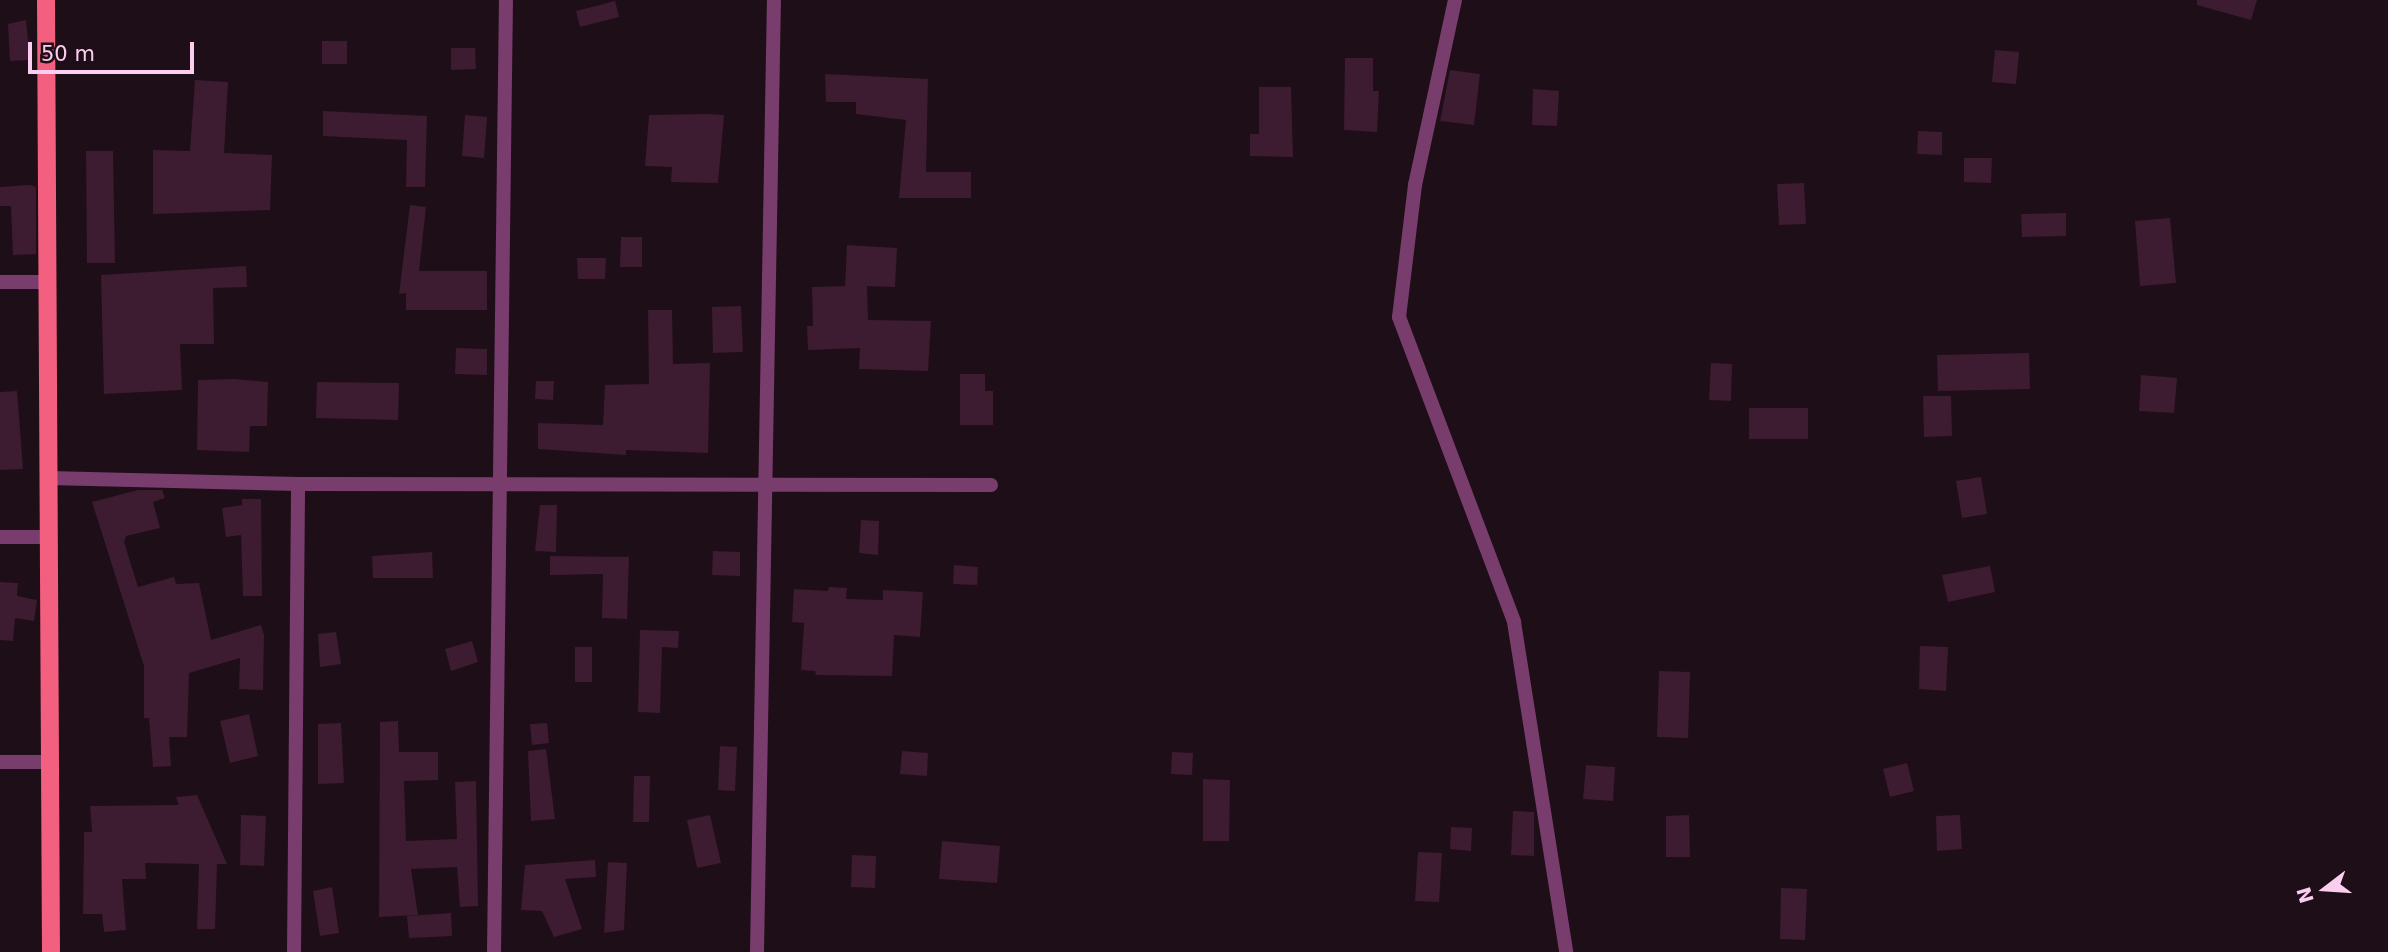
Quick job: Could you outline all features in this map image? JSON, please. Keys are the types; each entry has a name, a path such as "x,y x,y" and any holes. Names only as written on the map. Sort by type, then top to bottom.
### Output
{"main road":[{"path":"46,0 51,952"}],"street":[{"path":"494,952 506,0"},
{"path":"757,952 774,0"},
{"path":"1455,0 1415,185 1399,317 1514,622 1566,952"},
{"path":"0,282 47,282"},
{"path":"48,478 298,484 991,485"},
{"path":"295,952 298,484"},
{"path":"0,537 48,537"},
{"path":"0,762 50,762"}],"building":[{"path":"2197,0 2257,0 2251,20 2197,5"},
{"path":"615,1 619,17 580,27 576,11"},
{"path":"26,20 30,60 10,61 8,24"},
{"path":"322,41 347,41 347,64 322,64"},
{"path":"451,48 475,48 476,69 451,70"},
{"path":"1995,50 2019,52 2016,84 1992,82"},
{"path":"1345,58 1373,58 1373,91 1379,91 1377,132 1344,130"},
{"path":"1450,70 1480,74 1474,125 1440,121"},
{"path":"825,74 928,79 926,172 971,172 971,198 899,198 906,120 856,114 856,102 826,102"},
{"path":"195,80 228,82 224,153 272,155 270,210 153,214 153,150 190,151"},
{"path":"1259,87 1291,87 1293,157 1250,156 1250,134 1259,134"},
{"path":"1533,89 1559,91 1557,126 1532,125"},
{"path":"323,111 427,116 425,187 406,187 407,140 323,136"},
{"path":"465,115 487,117 484,158 462,156"},
{"path":"649,115 724,115 718,183 671,182 672,167 645,166"},
{"path":"1918,131 1942,132 1942,155 1917,154"},
{"path":"86,151 113,151 115,263 87,263"},
{"path":"1964,158 1992,158 1991,183 1964,182"},
{"path":"1804,183 1806,224 1779,225 1777,184"},
{"path":"0,187 36,187 36,254 13,255 11,206 0,206"},
{"path":"410,205 426,207 419,271 487,271 487,310 406,310 406,293 399,294"},
{"path":"2066,213 2066,236 2022,237 2021,214"},
{"path":"2170,218 2176,283 2140,286 2135,221"},
{"path":"621,237 642,237 642,267 620,267"},
{"path":"847,245 897,248 895,287 867,286 868,320 931,321 928,371 859,369 860,348 808,350 807,326 813,326 812,287 845,286"},
{"path":"577,258 606,258 605,279 578,279"},
{"path":"246,266 247,287 213,288 214,344 180,344 182,390 104,394 101,275"},
{"path":"741,306 743,352 713,353 712,307"},
{"path":"648,310 672,310 673,364 710,363 708,453 626,450 626,455 538,449 538,423 603,425 605,385 649,384"},
{"path":"456,348 487,349 487,375 455,374"},
{"path":"2029,353 2030,389 1938,391 1937,355"},
{"path":"1711,363 1732,364 1731,401 1709,400"},
{"path":"960,374 985,374 985,391 993,391 993,425 960,425"},
{"path":"2141,375 2177,378 2174,413 2139,411"},
{"path":"198,380 268,382 267,426 250,426 249,452 197,450"},
{"path":"536,381 554,381 553,400 535,399"},
{"path":"317,382 399,383 398,420 316,418"},
{"path":"17,391 23,469 0,470 0,392"},
{"path":"1923,396 1951,396 1952,436 1924,437"},
{"path":"1749,408 1808,408 1808,439 1749,439"},
{"path":"1981,477 1987,514 1962,518 1956,481"},
{"path":"138,490 162,490 165,498 153,502 160,528 126,536 124,542 138,587 174,577 176,584 199,583 211,640 261,625 264,635 263,690 239,689 240,658 189,673 187,737 169,737 171,766 153,767 149,718 144,718 144,666 92,502"},
{"path":"242,499 261,499 262,596 243,596 241,535 226,537 222,508 242,505"},
{"path":"540,505 557,505 556,552 535,551"},
{"path":"861,520 879,521 878,555 859,553"},
{"path":"713,551 740,552 740,576 712,575"},
{"path":"432,552 433,578 373,578 372,556"},
{"path":"550,556 629,557 627,619 602,618 603,574 550,575"},
{"path":"954,565 978,567 977,585 953,584"},
{"path":"1990,566 1995,592 1948,602 1942,575"},
{"path":"0,582 18,583 17,596 37,600 34,621 15,618 13,641 0,640"},
{"path":"829,587 847,588 846,599 883,600 883,590 923,592 920,637 894,635 892,676 816,675 815,671 801,670 804,623 792,622 794,589 828,591"},
{"path":"640,630 679,631 678,648 662,647 660,713 638,712"},
{"path":"336,632 341,664 320,667 318,634"},
{"path":"472,641 478,662 451,671 445,649"},
{"path":"1920,646 1948,647 1946,691 1919,689"},
{"path":"575,647 592,647 592,682 575,682"},
{"path":"1659,671 1690,672 1688,738 1657,737"},
{"path":"249,714 258,756 230,763 220,721"},
{"path":"398,721 399,752 438,752 438,780 404,781 406,841 457,839 455,782 476,781 478,906 460,907 457,867 411,869 418,915 379,917 380,722"},
{"path":"341,723 344,783 318,784 318,724"},
{"path":"547,723 549,743 532,745 530,724"},
{"path":"720,746 737,747 735,791 718,790"},
{"path":"546,749 555,819 531,821 528,751"},
{"path":"902,751 928,753 927,776 900,774"},
{"path":"1172,752 1193,753 1192,775 1171,774"},
{"path":"1907,763 1914,791 1890,797 1883,769"},
{"path":"1586,765 1615,767 1613,801 1583,799"},
{"path":"634,776 650,776 649,822 633,822"},
{"path":"1203,779 1230,780 1229,841 1203,841"},
{"path":"197,795 227,864 217,864 215,929 197,929 199,864 145,863 146,879 122,879 126,930 104,932 102,914 83,914 84,832 92,832 90,806 179,805 176,797"},
{"path":"1513,811 1534,812 1534,856 1511,855"},
{"path":"241,815 266,816 264,866 240,865"},
{"path":"710,815 721,863 697,868 687,820"},
{"path":"1689,815 1690,857 1666,857 1666,816"},
{"path":"1960,815 1962,849 1937,851 1936,816"},
{"path":"1451,827 1472,828 1471,851 1450,849"},
{"path":"942,841 1000,846 997,883 939,879"},
{"path":"1418,852 1442,853 1439,902 1415,901"},
{"path":"852,855 876,856 875,888 851,887"},
{"path":"595,860 596,877 565,879 582,929 554,937 542,911 521,910 525,865"},
{"path":"608,862 627,863 624,930 604,933"},
{"path":"332,887 339,933 320,936 313,891"},
{"path":"1781,888 1807,889 1805,940 1780,939"},
{"path":"451,913 452,936 409,938 407,916"}]}
